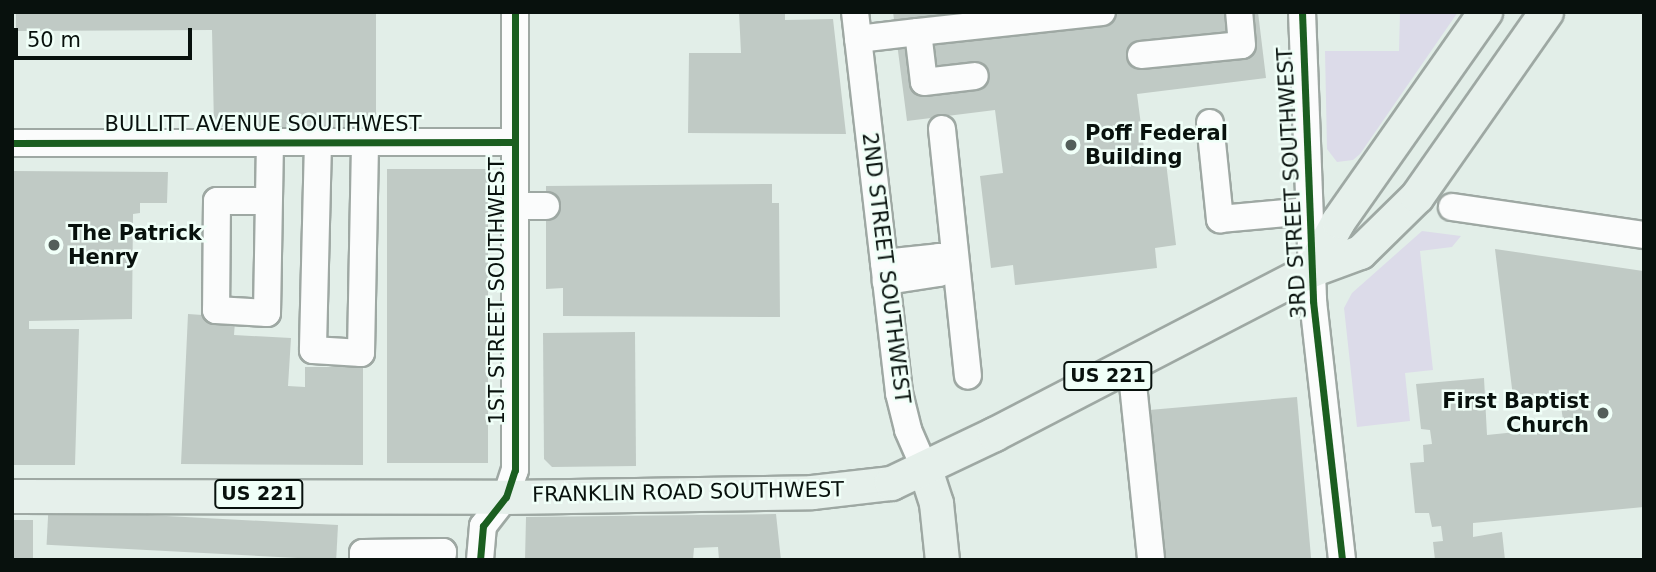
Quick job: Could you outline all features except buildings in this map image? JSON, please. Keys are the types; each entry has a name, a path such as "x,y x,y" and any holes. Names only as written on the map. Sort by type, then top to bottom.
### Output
{"main road":[{"path":"1311,270 1338,221 1485,12"},
{"name":"FRANKLIN ROAD SOUTHWEST","path":"12,496 506,497 812,492 891,483 925,469 1131,365 1311,270 1360,252 1391,225 1417,196 1546,12"},
{"name":"2ND STREET SOUTHWEST","path":"925,469 936,503 942,560"}],"street":[{"name":"1ST STREET SOUTHWEST","path":"480,560 483,526 506,497 515,470 515,12"},
{"name":"2ND STREET SOUTHWEST","path":"855,12 899,393 908,430 925,469"},
{"path":"858,38 1102,12"},
{"path":"1141,55 1242,45 1239,12"},
{"name":"3RD STREET SOUTHWEST","path":"1302,12 1311,270 1342,560"},
{"path":"918,32 924,82 975,76"},
{"path":"1210,124 1220,219 1308,211"},
{"path":"942,129 968,376"},
{"path":"268,201 270,142"},
{"path":"318,142 313,350 360,353 365,142"},
{"name":"BULLITT AVENUE SOUTHWEST","path":"12,143 514,142"},
{"path":"515,206 546,206"},
{"path":"1452,206 1644,235"},
{"path":"885,272 939,273 955,264"},
{"path":"1131,365 1151,560"},
{"path":"363,560 363,552 443,552 442,560"}],"shaded area":[{"path":"1400,12 1458,12 1360,154 1353,160 1337,162 1327,149 1325,51 1399,51"},
{"path":"1422,231 1461,236 1452,247 1420,251 1433,370 1405,373 1410,421 1357,427 1344,308 1352,293"}],"cycle path":[{"path":"480,560 483,526 506,497 515,470 515,12"},
{"path":"1302,12 1313,301 1342,560"},
{"path":"12,143 514,142"}],"place":[{"name":"Poff Federal Building","path":"1071,145"},
{"name":"The Patrick Henry","path":"54,245"},
{"name":"First Baptist Church","path":"1603,413"}]}
